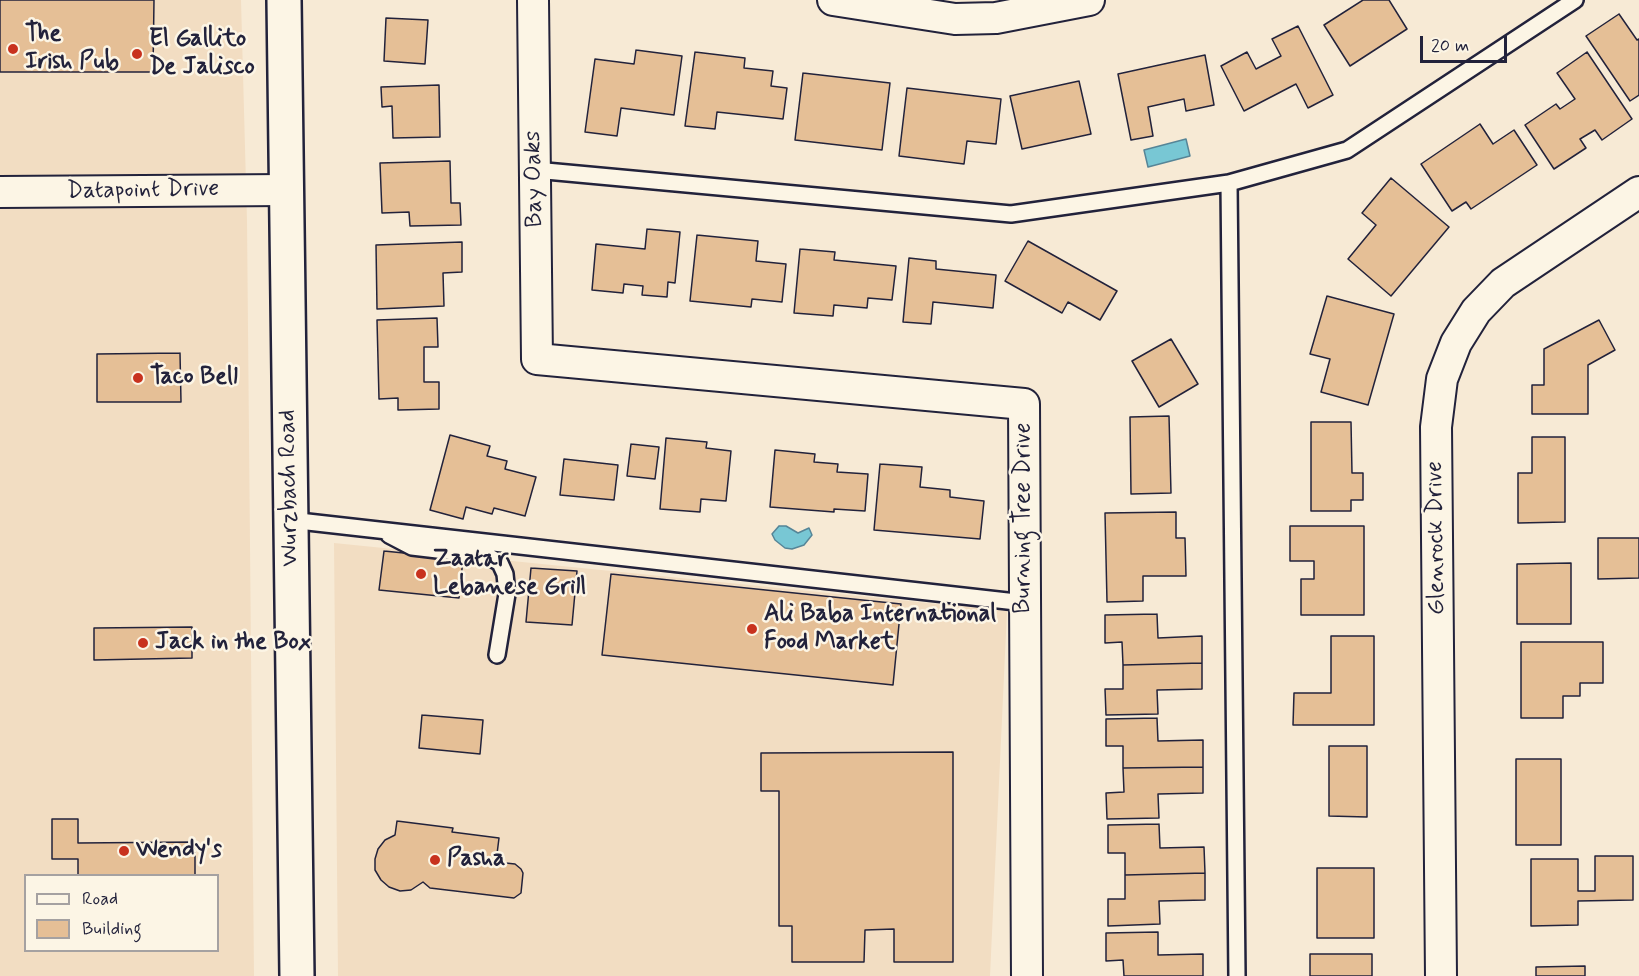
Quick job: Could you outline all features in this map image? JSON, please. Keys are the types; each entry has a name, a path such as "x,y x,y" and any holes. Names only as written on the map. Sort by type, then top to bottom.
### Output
{"main road":[{"name":"Wurzbach Road","path":"284,0 297,976"}],"street":[{"name":"Bay Oaks","path":"533,0 537,359"},
{"path":"833,0 955,19 996,18 1089,0"},
{"name":"Datapoint Drive","path":"0,192 286,190"},
{"name":"Glenrock Drive","path":"1441,976 1436,428 1442,379 1456,344 1476,311 1503,283 1639,192"},
{"name":"Burning Tree Drive","path":"537,359 1024,404 1027,976"}],"lane":[{"path":"535,170 1011,214 1229,183 1347,150 1575,0"},
{"path":"1229,183 1237,976"},
{"path":"290,520 1025,603"},
{"path":"380,531 412,547 489,556 500,563 505,574 507,594 496,656"}],"shaded area":[{"path":"0,0 241,0 247,221 254,976 0,976"},
{"path":"334,543 1007,611 990,976 338,976"}],"water":[{"path":"1186,139 1190,156 1148,167 1144,150"},
{"path":"779,526 786,526 798,533 809,528 812,535 804,545 792,549 785,548 775,540 772,534"}],"building":[{"path":"0,0 154,0 153,72 0,72"},
{"path":"1363,0 1389,0 1407,29 1350,66 1324,25"},
{"path":"1619,14 1637,40 1639,39 1639,95 1630,101 1586,36"},
{"path":"386,18 428,20 425,64 384,61"},
{"path":"1298,26 1333,95 1308,108 1296,84 1244,111 1221,66 1247,52 1256,69 1281,56 1272,39"},
{"path":"636,50 682,56 674,115 621,108 617,136 585,132 595,59 634,64"},
{"path":"695,52 745,58 744,68 773,71 771,86 787,88 783,119 717,112 715,129 685,126"},
{"path":"1587,52 1632,119 1602,140 1595,130 1580,139 1586,148 1554,169 1525,125 1556,104 1560,109 1575,99 1557,73"},
{"path":"1205,55 1214,105 1186,111 1184,99 1148,107 1153,136 1131,140 1118,74"},
{"path":"803,73 890,83 882,150 795,140"},
{"path":"1079,81 1091,134 1022,149 1010,96"},
{"path":"439,85 440,137 393,138 392,106 382,107 381,87"},
{"path":"907,88 1001,99 996,144 967,141 964,164 899,156"},
{"path":"1480,124 1493,144 1514,130 1537,165 1471,209 1466,202 1452,211 1421,164"},
{"path":"450,161 451,203 460,203 461,225 410,226 409,212 382,213 380,163"},
{"path":"1391,178 1449,227 1391,296 1348,259 1376,225 1362,213"},
{"path":"647,229 680,232 675,283 668,282 667,297 642,295 643,286 624,284 623,293 592,290 596,244 645,249"},
{"path":"697,235 758,241 756,261 786,264 782,302 752,299 751,307 690,301"},
{"path":"1028,241 1117,291 1100,320 1068,302 1062,313 1005,281"},
{"path":"462,242 462,272 443,273 444,306 377,309 376,245"},
{"path":"800,249 835,252 834,260 896,266 892,300 868,298 867,308 834,305 833,316 794,313"},
{"path":"909,258 936,261 936,269 996,275 993,308 933,302 931,324 903,322"},
{"path":"1327,296 1394,314 1368,405 1321,392 1330,359 1310,354"},
{"path":"437,318 438,347 424,347 424,382 439,382 439,409 398,410 398,398 379,399 377,320"},
{"path":"1599,320 1615,350 1588,365 1588,414 1532,414 1532,385 1544,385 1544,349"},
{"path":"1171,339 1198,384 1159,407 1132,361"},
{"name":"Taco Bell","path":"180,353 181,402 97,402 97,354"},
{"path":"1169,416 1171,493 1131,494 1130,417"},
{"path":"1311,422 1351,422 1352,473 1363,473 1363,500 1351,500 1351,511 1311,511"},
{"path":"450,435 490,446 487,456 507,461 505,469 536,477 525,516 494,508 492,514 466,507 463,519 430,510"},
{"path":"1532,437 1565,437 1565,522 1518,523 1518,473 1532,473"},
{"path":"666,438 707,442 706,448 731,451 726,501 701,499 700,512 660,509"},
{"path":"631,444 659,447 655,479 627,476"},
{"path":"775,450 815,454 814,462 838,464 837,472 868,474 865,511 834,509 834,512 770,507"},
{"path":"564,459 618,465 614,500 560,495"},
{"path":"880,464 922,467 920,487 950,490 950,497 984,501 980,539 874,530"},
{"path":"1176,512 1176,538 1185,538 1186,576 1143,576 1143,601 1107,602 1105,513"},
{"path":"1290,526 1364,526 1364,615 1301,615 1301,579 1314,579 1314,561 1290,561"},
{"path":"1598,538 1639,538 1639,578 1598,579"},
{"name":"Zaatar Lebanese Grill","path":"384,551 463,559 459,598 379,590"},
{"path":"1571,563 1571,624 1517,624 1517,564"},
{"path":"531,568 577,571 572,625 526,622"},
{"name":"Ali Baba International Food Market","path":"611,574 901,604 893,685 602,655"},
{"path":"1157,614 1158,638 1202,636 1202,663 1123,665 1122,642 1105,643 1105,615"},
{"name":"Jack in the Box","path":"192,627 192,658 94,660 94,628"},
{"path":"1331,636 1374,636 1374,725 1293,725 1294,693 1331,693"},
{"path":"1521,642 1603,642 1603,683 1580,683 1580,696 1563,696 1563,718 1521,718"},
{"path":"1202,663 1202,689 1157,690 1158,714 1106,715 1105,689 1123,689 1123,665"},
{"path":"422,715 483,720 480,754 419,748"},
{"path":"1157,718 1158,741 1203,740 1203,767 1123,768 1123,746 1106,746 1106,719"},
{"path":"1329,746 1367,746 1367,817 1329,816"},
{"path":"953,752 953,962 894,962 894,929 865,930 864,962 792,962 792,926 779,926 779,791 761,791 761,753"},
{"path":"1516,759 1561,759 1561,845 1516,845"},
{"path":"1203,767 1203,793 1158,794 1159,818 1107,819 1106,793 1124,792 1123,768"},
{"name":"Wendy's","path":"52,819 78,819 78,843 195,842 195,874 78,874 78,859 52,859"},
{"name":"Pasha","path":"397,821 453,828 452,832 499,838 496,862 515,864 521,869 523,873 521,893 514,898 430,888 423,882 411,890 400,891 389,887 375,870 375,859 378,849 385,840 395,835"},
{"path":"1159,824 1160,848 1204,847 1205,873 1125,875 1125,853 1108,853 1108,825"},
{"path":"1595,856 1633,856 1633,900 1578,901 1578,925 1531,926 1531,859 1578,859 1578,891 1595,891"},
{"path":"1317,868 1374,868 1374,938 1317,938"},
{"path":"1205,873 1205,900 1159,901 1160,924 1108,926 1108,899 1125,899 1125,875"},
{"path":"1158,932 1158,955 1203,954 1203,976 1124,976 1123,960 1106,961 1106,933"},
{"path":"1310,954 1372,954 1372,976 1310,976"},
{"path":"1585,966 1585,976 1536,976 1536,967"}],"place":[{"name":"The Irish Pub","path":"13,49"},
{"name":"El Gallito De Jalisco","path":"137,54"},
{"name":"Taco Bell","path":"138,378"},
{"name":"Zaatar Lebanese Grill","path":"421,574"},
{"name":"Ali Baba International Food Market","path":"752,629"},
{"name":"Jack in the Box","path":"143,643"},
{"name":"Wendy's","path":"124,851"},
{"name":"Pasha","path":"435,860"}]}
